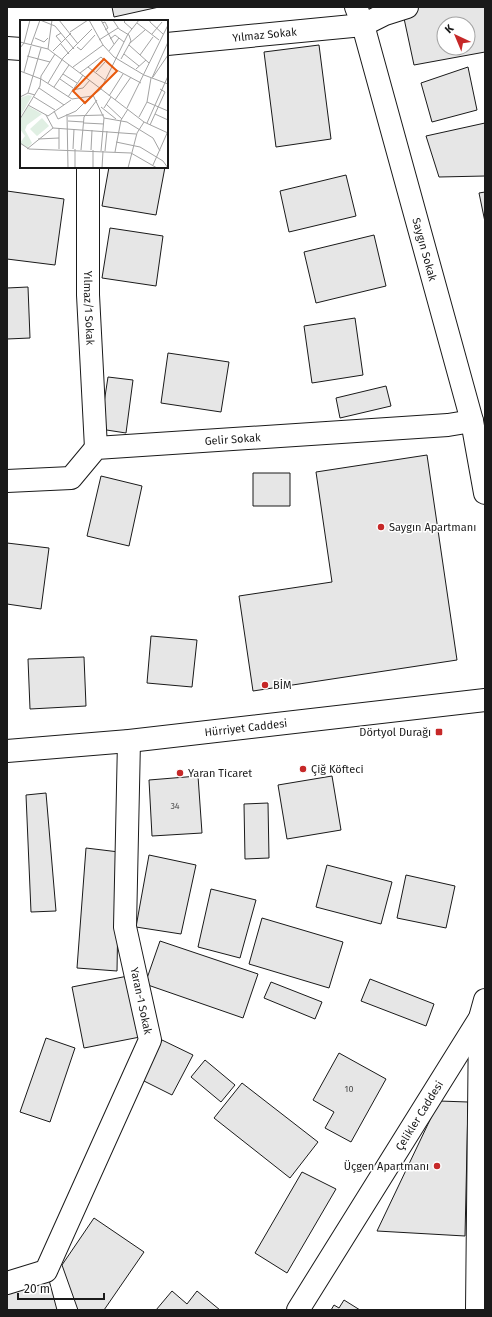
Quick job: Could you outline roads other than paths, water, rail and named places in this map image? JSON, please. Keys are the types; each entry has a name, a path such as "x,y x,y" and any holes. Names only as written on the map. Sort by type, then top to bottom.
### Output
{"street":[{"path":"360,16 385,14 407,7"},
{"name":"Yılmaz Sokak","path":"168,44 360,16"},
{"name":"Saygın Sokak","path":"360,16 472,421 485,493"},
{"path":"7,48 20,49"},
{"name":"Yılmaz/1 Sokak","path":"88,168 88,295 96,448"},
{"name":"Gelir Sokak","path":"96,448 448,425 472,421"},
{"path":"7,481 71,478 96,448"},
{"name":"Hürriyet Caddesi","path":"7,751 129,741 485,700"},
{"name":"Yaran-1 Sokak","path":"7,1283 46,1271 150,1040 125,927 129,741"},
{"path":"477,1310 482,1009"},
{"name":"Çelikler Caddesi","path":"298,1310 482,1009"}],"place":[{"name":"Saygın Apartmanı","path":"381,527"},
{"name":"BİM","path":"265,685"},
{"name":"Dörtyol Durağı","path":"439,732"},
{"name":"Çiğ Köfteci","path":"303,769"},
{"name":"Yaran Ticaret","path":"180,773"},
{"name":"Üçgen Apartmanı","path":"437,1166"}]}
